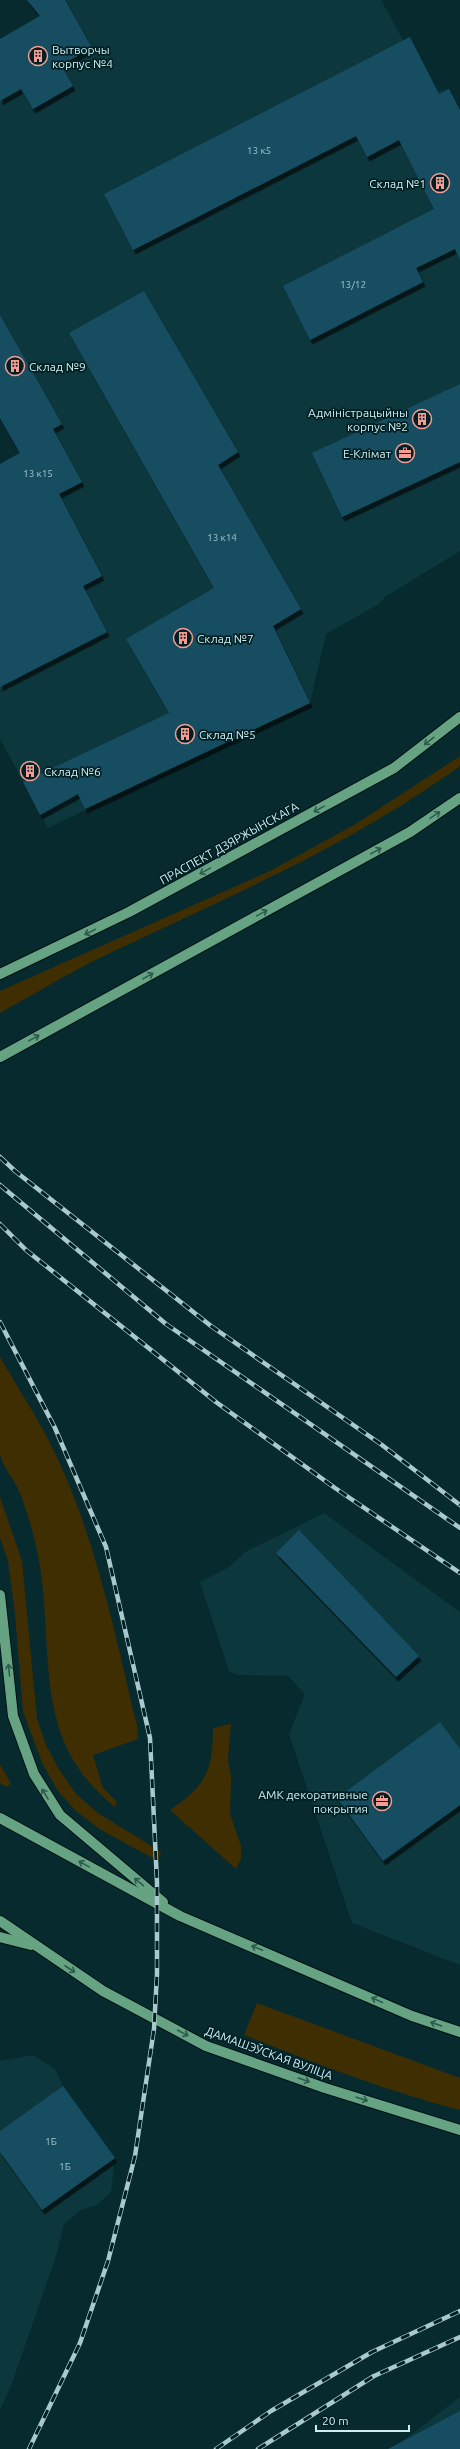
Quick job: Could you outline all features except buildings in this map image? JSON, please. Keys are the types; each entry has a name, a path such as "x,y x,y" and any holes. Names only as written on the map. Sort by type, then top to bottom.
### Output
{"main road":[{"name":"ПРАСПЕКТ ДЗЯРЖЫНСКАГА","path":"0,974 129,912 394,768 460,717"},
{"path":"0,1057 410,832 460,798"},
{"path":"0,1595 13,1716 34,1774 45,1794 60,1815 180,1916"},
{"path":"0,1818 180,1916 412,2016 460,2032"},
{"name":"ДАМАШЭЎСКАЯ ВУЛІЦА","path":"0,1921 103,1991 206,2046 325,2088 460,2130"},
{"path":"0,1937 37,1947"}],"shaded area":[{"path":"67,0 381,0 403,40 410,37 438,91 449,89 460,110 460,551 385,597 379,604 326,634 310,703 48,828 0,739 0,464 20,453 0,418 0,39"},
{"path":"460,756 460,766 446,776 406,803 322,851 237,894 93,962 0,1013 0,991 270,871 354,825"},
{"path":"0,1357 43,1430 65,1475 91,1545 111,1617 137,1726 138,1739 93,1755 103,1788 117,1802 115,1807 88,1781 69,1752 58,1722 51,1691 43,1590 37,1548 22,1498 17,1486 1,1459 0,1454"},
{"path":"0,1497 22,1561 37,1719 46,1745 58,1768 76,1794 98,1813 161,1852 158,1861 101,1830 76,1811 58,1791 43,1765 23,1712 15,1614 8,1561 0,1538"},
{"path":"324,1513 460,1612 460,1965 352,1923 289,1734 305,1694 288,1676 237,1675 229,1671 200,1582 229,1567 245,1552"},
{"path":"231,1724 228,1759 231,1778 230,1814 241,1846 241,1858 236,1869 170,1810 192,1793 205,1776 209,1766 213,1743 213,1728"},
{"path":"0,1764 11,1784 6,1787 0,1783"},
{"path":"257,2003 460,2078 460,2110 378,2085 244,2035"},
{"path":"33,2055 55,2069 63,2086 115,2158 111,2192 97,2205 81,2210 64,2224 57,2253 11,2386 0,2410 0,2061"},
{"path":"460,2397 460,2449 394,2449 404,2440"}],"railway":[{"path":"0,1157 15,1171 211,1326 382,1445 460,1505"},
{"path":"0,1185 166,1324 460,1528"},
{"path":"0,1224 26,1250 216,1402 335,1488 460,1573"},
{"path":"0,1322 55,1428 106,1547 150,1738 157,1882 157,1974 154,2029 135,2156 108,2261 80,2343 29,2449"},
{"path":"216,2449 271,2411 372,2352 460,2311"},
{"path":"258,2449 374,2376 460,2337"}],"place":[{"name":"Вытворчы корпус №4","path":"38,56"},
{"name":"Склад №1","path":"440,183"},
{"name":"Склад №9","path":"15,366"},
{"name":"Адміністрацыйны корпус №2","path":"422,419"},
{"name":"Е-Клімат","path":"405,453"},
{"name":"Склад №7","path":"183,638"},
{"name":"Склад №5","path":"185,734"},
{"name":"Склад №6","path":"30,771"},
{"name":"АМК декоративные покрытия","path":"382,1801"}]}
